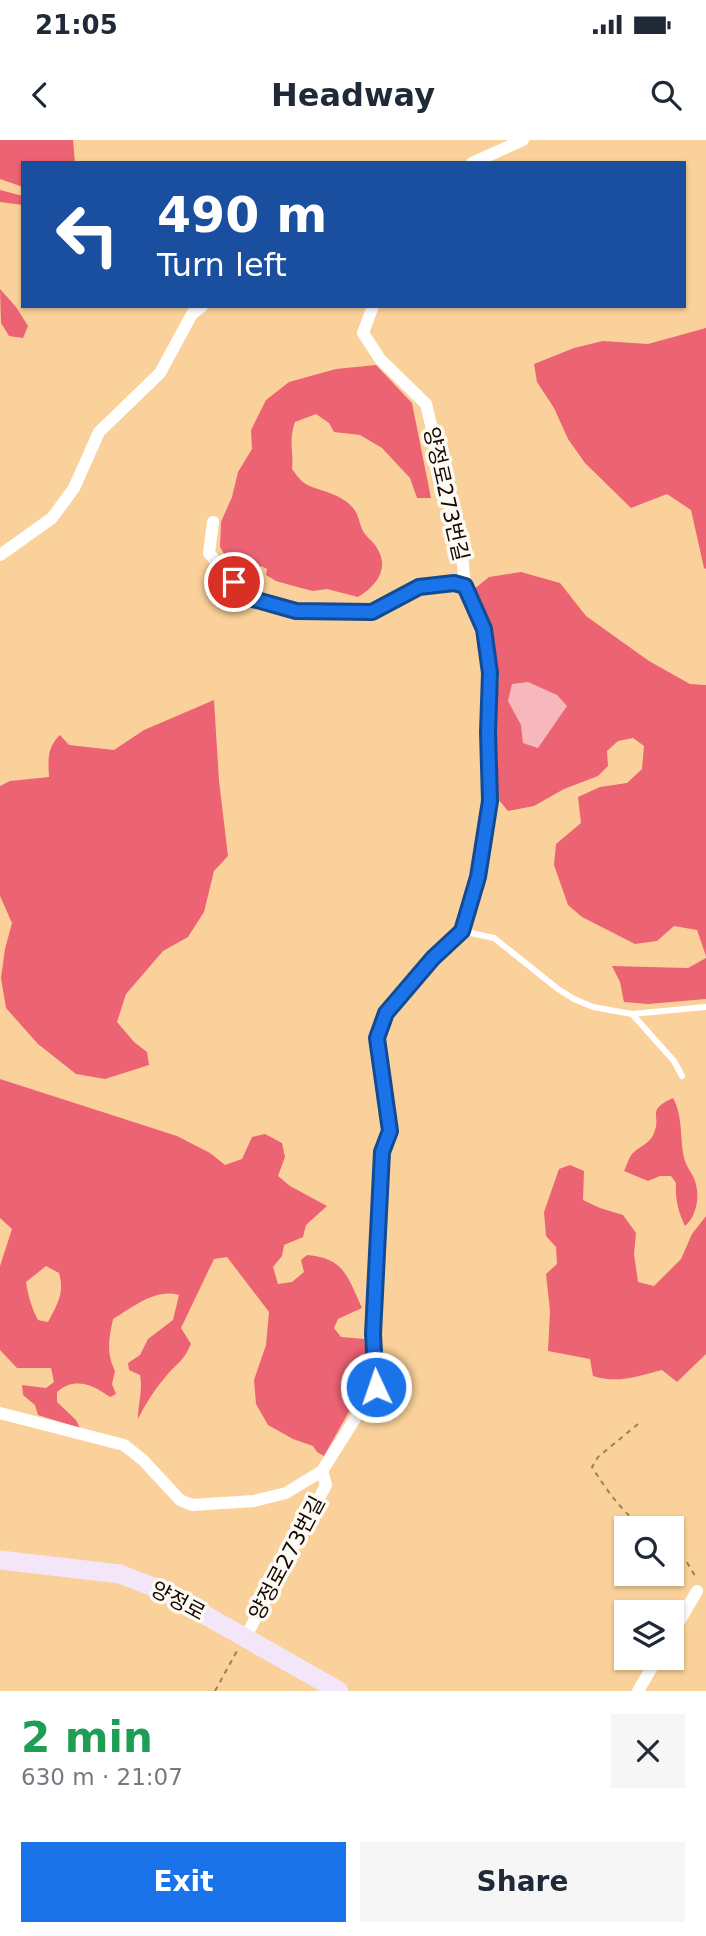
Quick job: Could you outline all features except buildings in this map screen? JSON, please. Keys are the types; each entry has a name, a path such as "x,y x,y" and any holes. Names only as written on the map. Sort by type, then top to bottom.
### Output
{"main road":[{"name":"양정로","path":"0,1560 120,1574 161,1590 339,1691"}],"street":[{"path":"476,161 523,140"},
{"path":"0,555 52,517 74,488 99,432 160,373 192,314 200,308"},
{"name":"양정로273번길","path":"244,1638 326,1485 322,1471 376,1387 373,1334 382,1152 390,1131 377,1038 386,1013 433,958 462,931 478,877 490,801 490,673 484,629 465,586 462,555 426,404 380,359 363,333 372,308"},
{"path":"213,522 209,552 246,597 296,611 372,612 419,587 454,583 465,586"},
{"path":"0,1413 124,1445 143,1460 180,1500 192,1505 254,1501 286,1493 322,1471"},
{"path":"684,1613 697,1591"},
{"path":"638,1691 650,1670"}],"lane":[{"path":"462,931 494,938 574,999 593,1007 632,1014 706,1007"},
{"path":"632,1014 674,1061 682,1076"}],"path":[{"path":"629,1516 604,1488 593,1467 597,1458 638,1424"},
{"path":"684,1559 697,1577 697,1591"},
{"path":"215,1691 244,1638"}],"shaded area":[{"path":"0,140 73,140 75,161 21,161 21,186 0,179"},
{"path":"0,190 21,195 21,205 0,202"},
{"path":"0,289 28,326 23,338 9,336 1,323"},
{"path":"706,328 706,569 691,510 667,494 631,508 585,463 568,439 554,408 537,382 534,364 574,348 603,341 648,344"},
{"path":"376,365 412,403 431,498 417,498 410,478 382,448 360,435 334,432 329,423 316,414 295,422 292,469 307,485 336,496 352,507 363,531 381,556 379,576 370,588 358,597 327,589 313,591 276,581 266,575 267,569 261,566 246,582 239,579 220,547 221,522 232,497 238,472 252,449 251,430 266,400 289,382 336,369"},
{"path":"521,572 560,583 586,616 649,661 690,684 706,685 706,956 697,930 674,926 657,941 635,944 582,917 568,905 554,865 556,844 581,823 578,797 600,787 627,783 642,769 644,746 633,738 618,741 607,751 608,766 598,776 564,789 534,806 508,811 498,799 494,738 499,675 488,622 473,590 489,577","holes":["528,682 557,695 567,706 538,748 523,743 521,725 508,701 512,684"]},
{"path":"528,682 557,695 567,706 539,748 523,743 521,725 508,701 512,684"},
{"path":"214,700 219,781 228,856 214,871 204,912 188,937 163,951 126,994 117,1022 134,1042 147,1052 149,1065 105,1079 76,1074 38,1044 6,1008 1,978 12,923 0,896 0,786 10,781 49,777 51,749 60,735 69,745 114,750 144,730"},
{"path":"706,958 706,999 648,1004 624,1002 620,982 612,966 688,968"},
{"path":"0,1079 177,1136 210,1153 225,1165 242,1159 252,1137 265,1134 282,1143 285,1157 278,1176 290,1186 327,1206 306,1225 303,1237 284,1245 282,1256 273,1267 278,1284 292,1282 304,1272 301,1260 307,1255 320,1257 330,1260 344,1271 362,1308 338,1319 334,1328 341,1337 364,1339 369,1376 324,1456 313,1446 293,1439 268,1425 256,1404 254,1380 266,1345 269,1312 227,1257 214,1259 181,1328 191,1344 188,1350 155,1391 138,1419 140,1375 129,1370 128,1363 140,1355 148,1339 173,1320 179,1295 161,1294 113,1319 109,1352 115,1371 112,1384 116,1394 110,1397 91,1386 77,1383 57,1392 57,1402 76,1420 80,1428 38,1415 35,1405 23,1395 22,1385 46,1388 54,1382 51,1368 17,1368 0,1350 0,1266 12,1229 0,1218","holes":["46,1266 59,1273 61,1293 57,1304 48,1322 38,1320 30,1302 26,1282"]},
{"path":"673,1098 679,1113 685,1161 694,1178 697,1193 695,1211 685,1226 680,1215 676,1183 671,1176 660,1176 648,1181 624,1171 632,1154 653,1136 659,1106"},
{"path":"570,1165 584,1171 583,1200 623,1215 636,1233 634,1254 638,1282 654,1286 681,1259 692,1234 706,1216 706,1354 677,1382 662,1370 628,1378 593,1376 590,1359 548,1351 550,1311 546,1274 557,1264 556,1247 546,1236 544,1212 559,1169"}],"route":[{"path":"234,582 246,597 296,611 372,612 419,587 454,583 465,586 484,629 490,673 490,801 478,877 462,931 433,958 386,1013 377,1038 390,1131 382,1152 373,1334 376,1387"}]}
